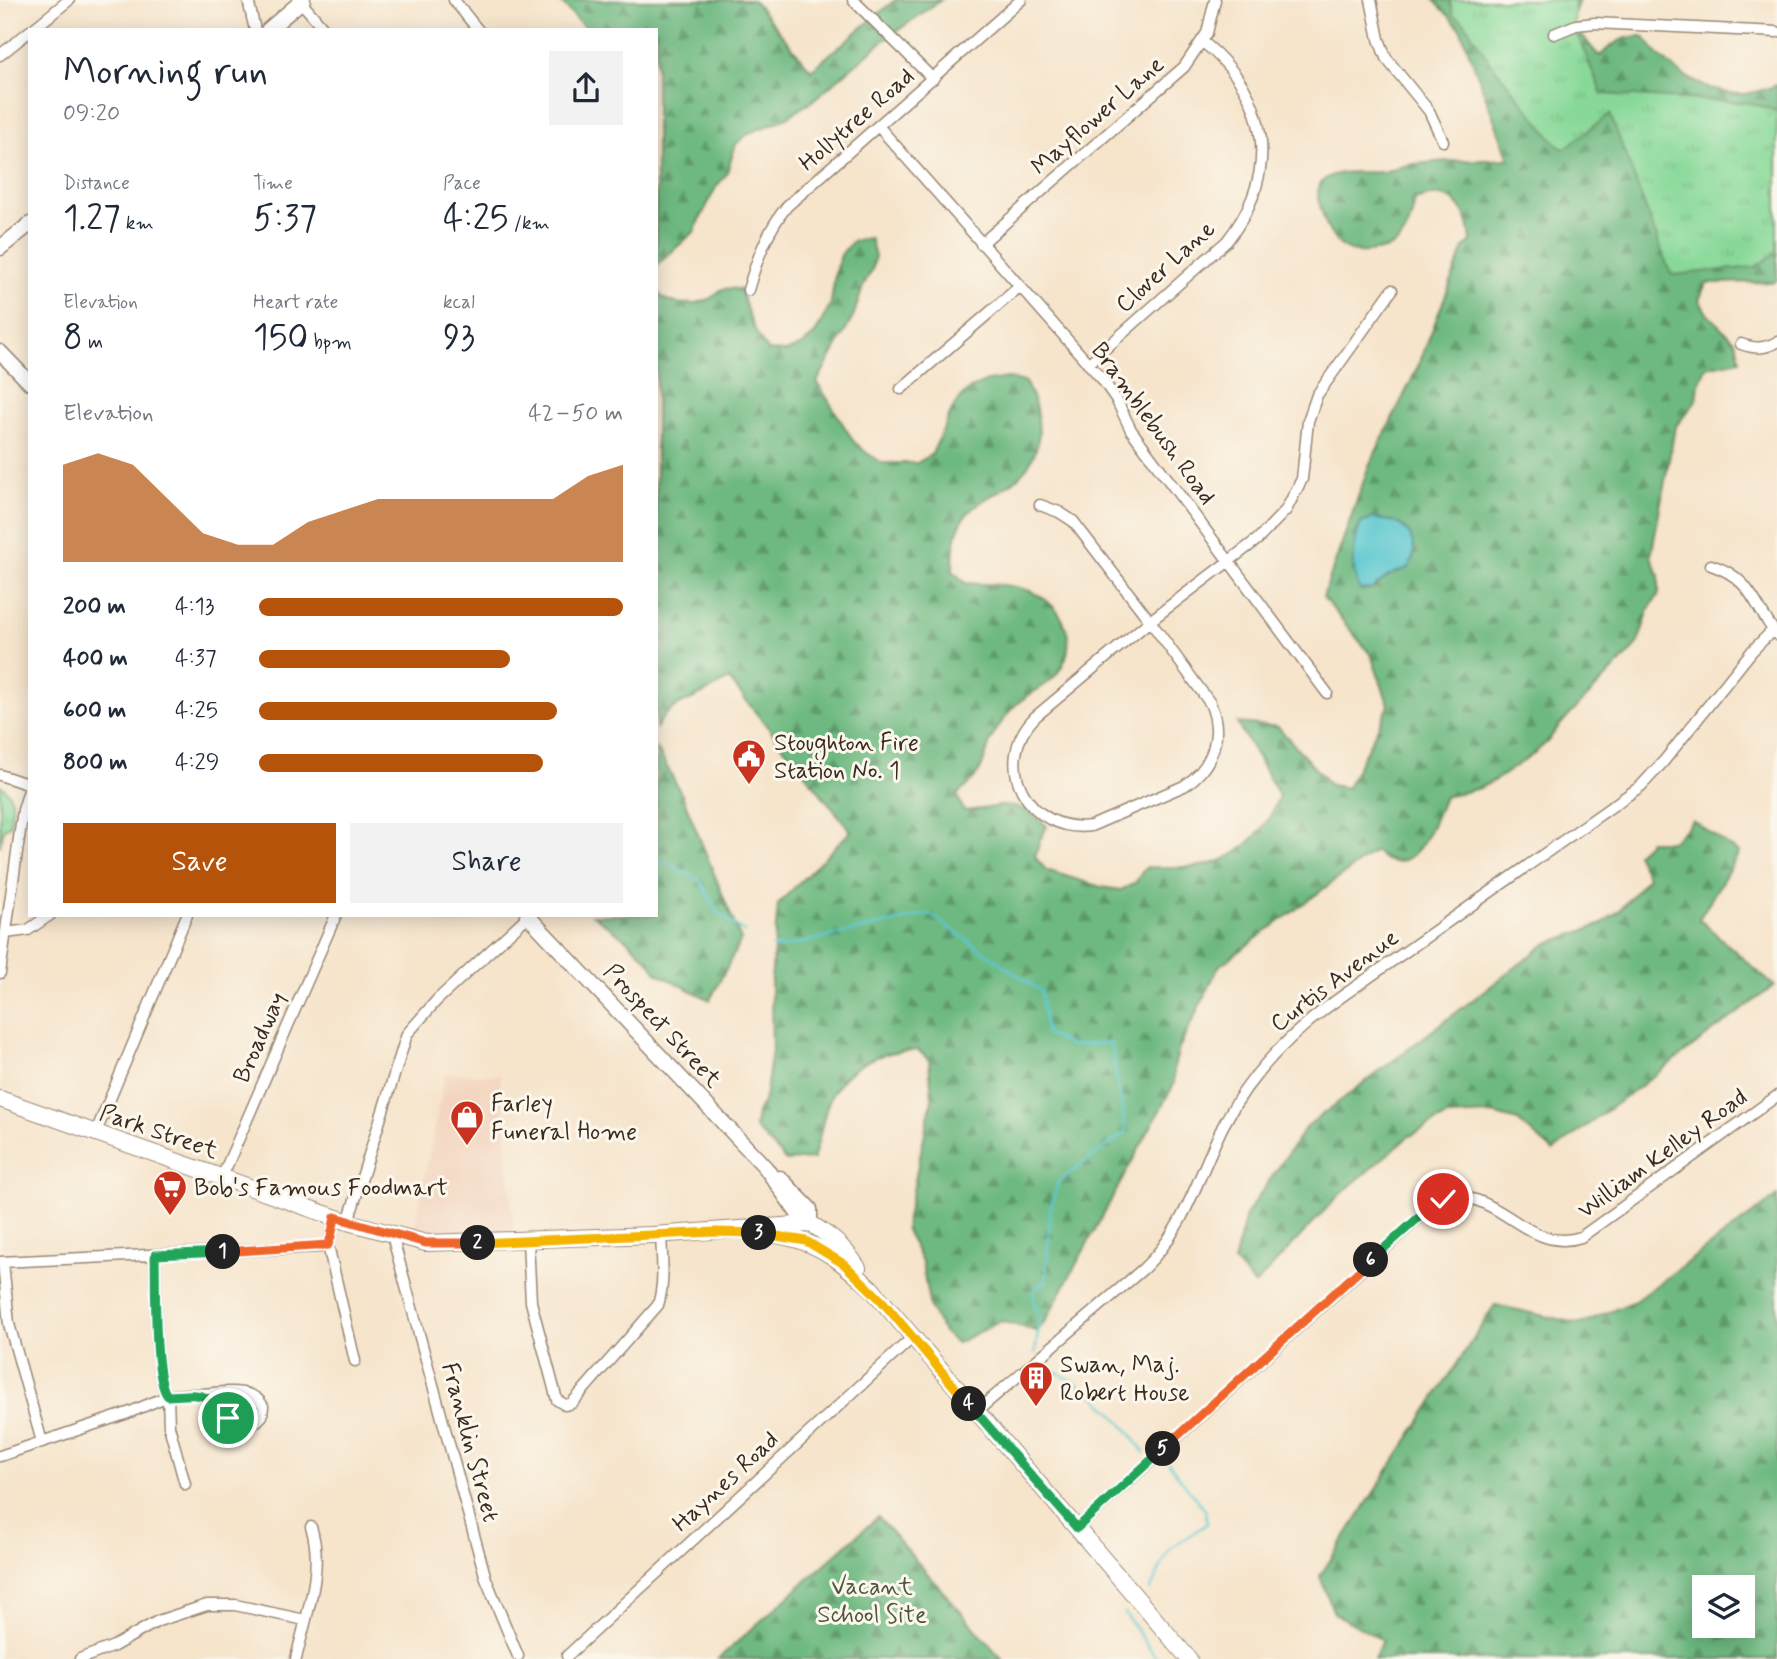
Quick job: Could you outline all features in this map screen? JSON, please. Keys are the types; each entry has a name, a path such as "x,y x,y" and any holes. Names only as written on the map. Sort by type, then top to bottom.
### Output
{"main road":[{"name":"Park Street","path":"0,1099 341,1220 435,1244 716,1232 794,1221 824,1231 851,1257 871,1288 912,1338 1189,1659"},
{"path":"794,1221 806,1241"},
{"name":"Park Street","path":"716,1232 772,1234 806,1241 834,1257 871,1288"}],"street":[{"path":"35,28 69,0"},
{"path":"248,0 255,28"},
{"path":"454,0 476,28"},
{"path":"853,0 933,79"},
{"name":"Hollytree Road","path":"748,290 760,251 781,214 1021,0"},
{"name":"Mayflower Lane","path":"981,244 1172,78 1202,42 1215,0"},
{"path":"1371,0 1386,58 1429,110 1443,141"},
{"path":"270,28 302,1 323,28"},
{"path":"1554,34 1576,25 1595,23 1777,32"},
{"path":"0,55 28,34"},
{"name":"Clover Lane","path":"1088,364 1227,241 1238,227 1255,192 1261,150 1260,129 1254,108 1234,71 1202,42"},
{"name":"Bramblebush Road","path":"878,127 1109,388 1131,430 1327,693"},
{"path":"0,248 28,226"},
{"path":"901,389 1019,287"},
{"path":"1040,505 1073,521 1150,621 1205,693 1213,707 1217,734 1210,759 1201,772 1184,786 1100,823 1074,827 1053,822 1031,806 1020,787 1015,760 1022,734 1041,711 1150,621 1274,524 1291,503 1304,471 1308,421 1317,395 1392,290"},
{"path":"1741,344 1753,349 1777,342"},
{"path":"0,352 28,381"},
{"path":"1711,565 1737,576 1775,633"},
{"name":"Curtis Avenue","path":"976,1412 1143,1269 1164,1247 1189,1204 1215,1142 1233,1108 1287,1040 1329,1005 1641,786 1752,650 1775,633"},
{"path":"0,775 28,785"},
{"path":"0,973 23,810 28,793"},
{"path":"6,933 28,930 47,917"},
{"path":"96,1132 186,917"},
{"name":"Broadway","path":"222,1177 335,917"},
{"path":"355,1361 328,1245 341,1220 407,1034 430,1007 526,917"},
{"name":"Prospect Street","path":"530,917 765,1167 784,1194 794,1221 810,1209 781,1178 765,1167"},
{"name":"William Kelley Road","path":"1077,1528 1436,1202 1455,1196 1478,1199 1531,1232 1567,1241 1581,1237 1777,1096"},
{"name":"Franklin Street","path":"392,1235 486,1579 518,1656"},
{"path":"528,1241 531,1301 557,1400 565,1405 572,1403 658,1305 664,1274 661,1235"},
{"path":"41,1441 9,1324 2,1262 328,1245"},
{"path":"155,1255 160,1382 168,1396 169,1426 186,1484"},
{"name":"Haynes Road","path":"567,1656 912,1338"},
{"path":"0,1457 128,1413 168,1396 201,1394 244,1393 254,1396 263,1406 262,1416 251,1425 240,1425 201,1394"},
{"path":"296,1659 317,1560 316,1540 311,1527"},
{"path":"80,1659 114,1646 158,1621 207,1605 235,1605 304,1620"}],"shaded area":[{"path":"445,1074 500,1075 514,1230 447,1234 414,1230"}],"green space":[{"path":"559,0 753,0 811,70 895,0 941,0 883,41 811,102 782,120 749,133 736,144 726,175 716,187 694,232 658,264 658,28 585,28"},
{"path":"1434,0 1579,0 1565,38 1582,36 1600,56 1620,41 1643,36 1662,58 1697,83 1725,92 1744,94 1777,85 1777,279 1775,282 1706,283 1699,300 1708,315 1736,342 1740,360 1706,367 1696,401 1675,427 1651,556 1659,576 1659,594 1649,609 1638,643 1531,756 1480,788 1444,797 1425,840 1409,857 1400,861 1389,861 1375,851 1219,966 1179,1048 1174,1067 1174,1084 1047,1318 1037,1331 1001,1321 957,1343 945,1334 930,1309 922,1262 905,1228 932,1099 929,1060 918,1050 904,1051 878,1057 854,1069 836,1088 829,1101 813,1159 786,1161 755,1128 757,1113 765,1098 772,1051 771,980 778,904 851,831 729,679 670,710 658,725 658,292 672,302 687,304 709,299 723,289 741,289 751,322 768,351 786,352 802,345 815,334 831,303 836,268 842,253 853,241 870,238 875,256 872,270 864,284 853,317 817,382 854,442 882,463 917,463 932,454 955,404 970,388 988,381 1008,378 1025,382 1032,396 1039,425 1035,452 1020,476 967,514 955,541 953,571 965,583 1014,587 1042,597 1060,615 1068,637 1068,650 1057,674 1021,700 1005,718 992,738 979,772 957,795 964,811 1008,806 1025,810 1035,816 1047,826 1035,857 1046,870 1101,887 1121,890 1135,883 1145,868 1193,867 1214,863 1239,851 1250,842 1268,820 1279,795 1237,723 1278,727 1330,785 1347,788 1389,706 1371,655 1323,597 1369,466 1417,369 1464,248 1471,242 1470,230 1467,219 1456,203 1448,198 1428,196 1415,200 1408,226 1396,244 1377,251 1350,251 1337,242 1328,229 1318,193 1321,183 1327,178 1342,173 1382,172 1433,162 1509,159 1460,28"},
{"path":"1450,0 1575,0 1574,27 1602,94 1751,103 1777,111 1777,252 1755,267 1671,275 1610,114 1564,149 1559,147 1490,62 1464,22 1453,15"},
{"path":"658,751 682,795 741,940 710,1000 658,974 649,961 627,940 596,917 658,917"},
{"path":"0,785 9,793 12,808 10,825 3,830 0,847"},
{"path":"1692,820 1739,853 1699,919 1774,986 1553,1151 1518,1121 1492,1114 1447,1116 1408,1137 1338,1196 1255,1285 1234,1262 1246,1215 1306,1127 1546,944 1600,925 1620,910 1648,877 1636,854 1650,841 1672,841"},
{"path":"1777,1196 1777,1659 1374,1659 1382,1640 1334,1613 1320,1576 1495,1305 1581,1324 1635,1301"},
{"name":"Vacant School Site","path":"878,1517 1002,1659 718,1659"}],"water":[{"path":"1374,518 1394,522 1403,527 1411,537 1413,556 1408,568 1388,576 1372,589 1360,590 1354,566 1356,539 1361,523"}],"waterway":[{"path":"658,858 701,881 716,911 744,932"},
{"path":"772,946 779,948 929,914 1041,991 1046,1034 1071,1046 1111,1043 1126,1132 1058,1182 1050,1211 1046,1281 1034,1290 1034,1303 1040,1319 1035,1353"},
{"path":"1045,1367 1076,1383 1101,1402 1144,1452"},
{"path":"1150,1590 1170,1548 1207,1524 1205,1510 1169,1464"},
{"path":"1125,1614 1157,1659"}],"place":[{"name":"Stoughton Fire Station No. 1","path":"749,786"},
{"name":"Farley Funeral Home","path":"467,1147"},
{"name":"Bob's Famous Foodmart","path":"170,1217"},
{"name":"Swan, Maj. Robert House","path":"1036,1408"}],"route":[{"path":"228,1418 214,1402 201,1394 168,1396 162,1389 157,1334 155,1255 320,1247 328,1245 335,1217 392,1235 435,1244 716,1232 772,1234 806,1241 822,1249 871,1288 1077,1528 1410,1224 1443,1199"}]}
